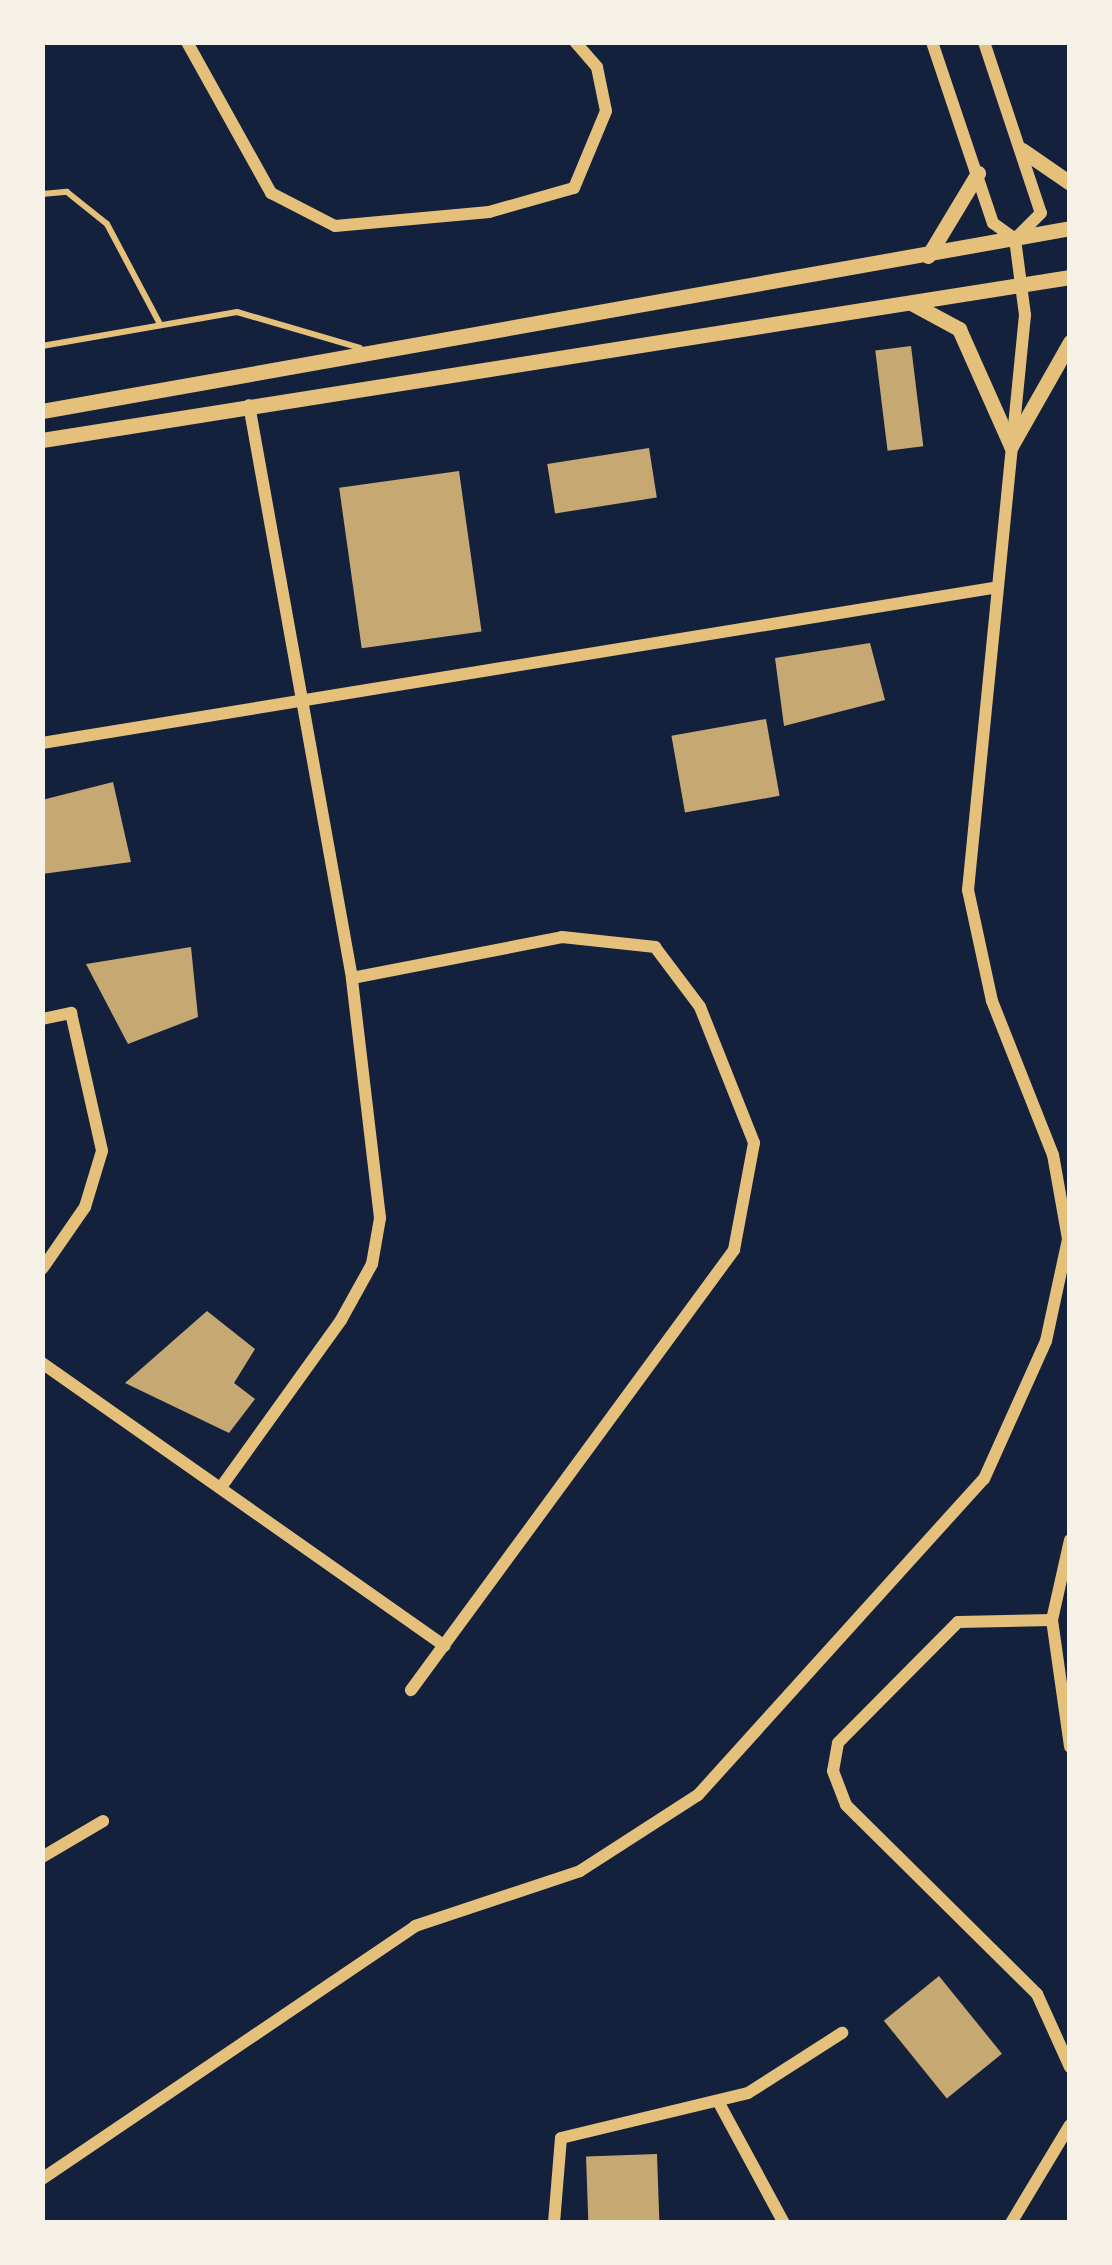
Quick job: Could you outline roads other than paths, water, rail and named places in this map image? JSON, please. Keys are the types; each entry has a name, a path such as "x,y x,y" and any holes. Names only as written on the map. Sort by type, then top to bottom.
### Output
{"street":[{"path":"188,42 271,193 335,226 489,212 574,188 606,111 597,67 575,42"},
{"path":"42,2179 416,1926 580,1870 698,1795 984,1479 1046,1341 1068,1240 1053,1156 992,1001 968,890 1023,284 1015,239 993,223 932,42"},
{"path":"984,42 1041,213 1015,239"},
{"path":"1022,150 1070,183"},
{"path":"928,256 978,173"},
{"path":"42,411 1070,228"},
{"path":"42,440 896,300 1070,277"},
{"path":"896,300 959,329 1010,446"},
{"path":"1010,446 1070,342"},
{"path":"224,1483 372,1264 381,1173 352,978 297,700 249,405"},
{"path":"42,743 993,588"},
{"path":"352,978 562,937 655,947 700,1007 754,1143 734,1250 411,1690"},
{"path":"42,1019 70,1013 102,1151 85,1207 42,1269"},
{"path":"42,1363 224,1483 444,1646"},
{"path":"1070,1540 1052,1620 1070,1747"},
{"path":"1052,1620 958,1622 838,1743 833,1771 846,1805 1037,1994 1070,2067"},
{"path":"42,1857 103,1821"},
{"path":"554,2223 561,2138 719,2103 842,2033"},
{"path":"719,2103 784,2223"},
{"path":"1011,2223 1070,2125"}],"lane":[{"path":"42,194 67,193 107,224 160,324"},
{"path":"42,346 237,312 367,350"}]}
